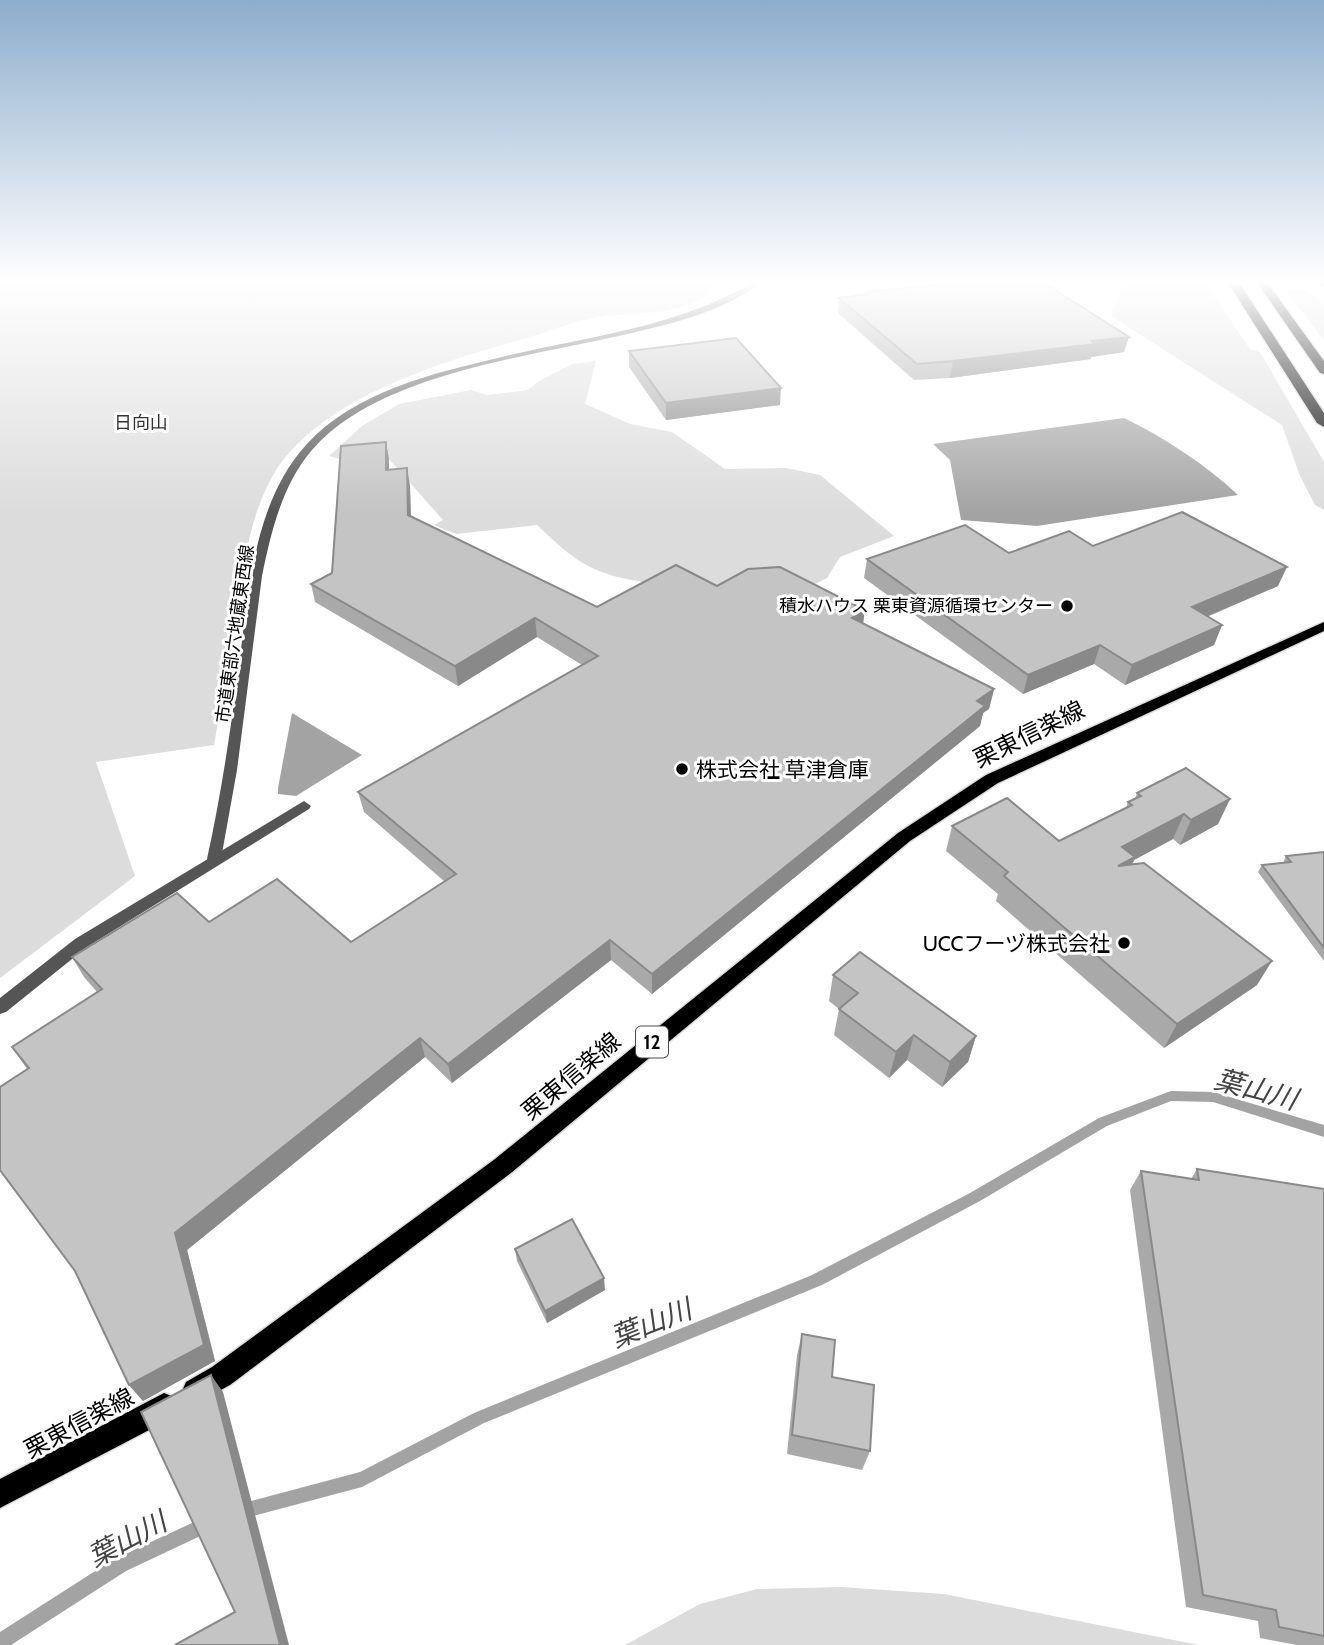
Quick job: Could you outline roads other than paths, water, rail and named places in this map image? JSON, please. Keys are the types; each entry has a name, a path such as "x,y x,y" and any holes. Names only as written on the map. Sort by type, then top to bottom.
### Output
{"highway":[{"path":"1283,358 1324,424"}],"main road":[{"name":"栗東信楽線","path":"0,1494 221,1376 503,1166 915,830 992,779 1324,626"}],"street":[{"name":"市道東部六地蔵東西線","path":"214,859 227,804 261,551 285,482 309,446 335,424 377,400 418,382 507,358"},
{"path":"0,1006 81,943 304,806"}],"waterway":[{"name":"葉山川","path":"242,1511 362,1479 479,1418 817,1280 975,1197 1103,1122 1171,1096 1213,1097 1324,1131"},
{"name":"葉山川","path":"0,1642 120,1565 205,1525"}],"place":[{"name":"積水ハウス 栗東資源循環センター","path":"1067,606"},
{"name":"株式会社 草津倉庫","path":"682,769"},
{"name":"UCCフーヅ株式会社","path":"1124,943"}],"park label":[{"name":"日向山","path":"141,423"}]}
